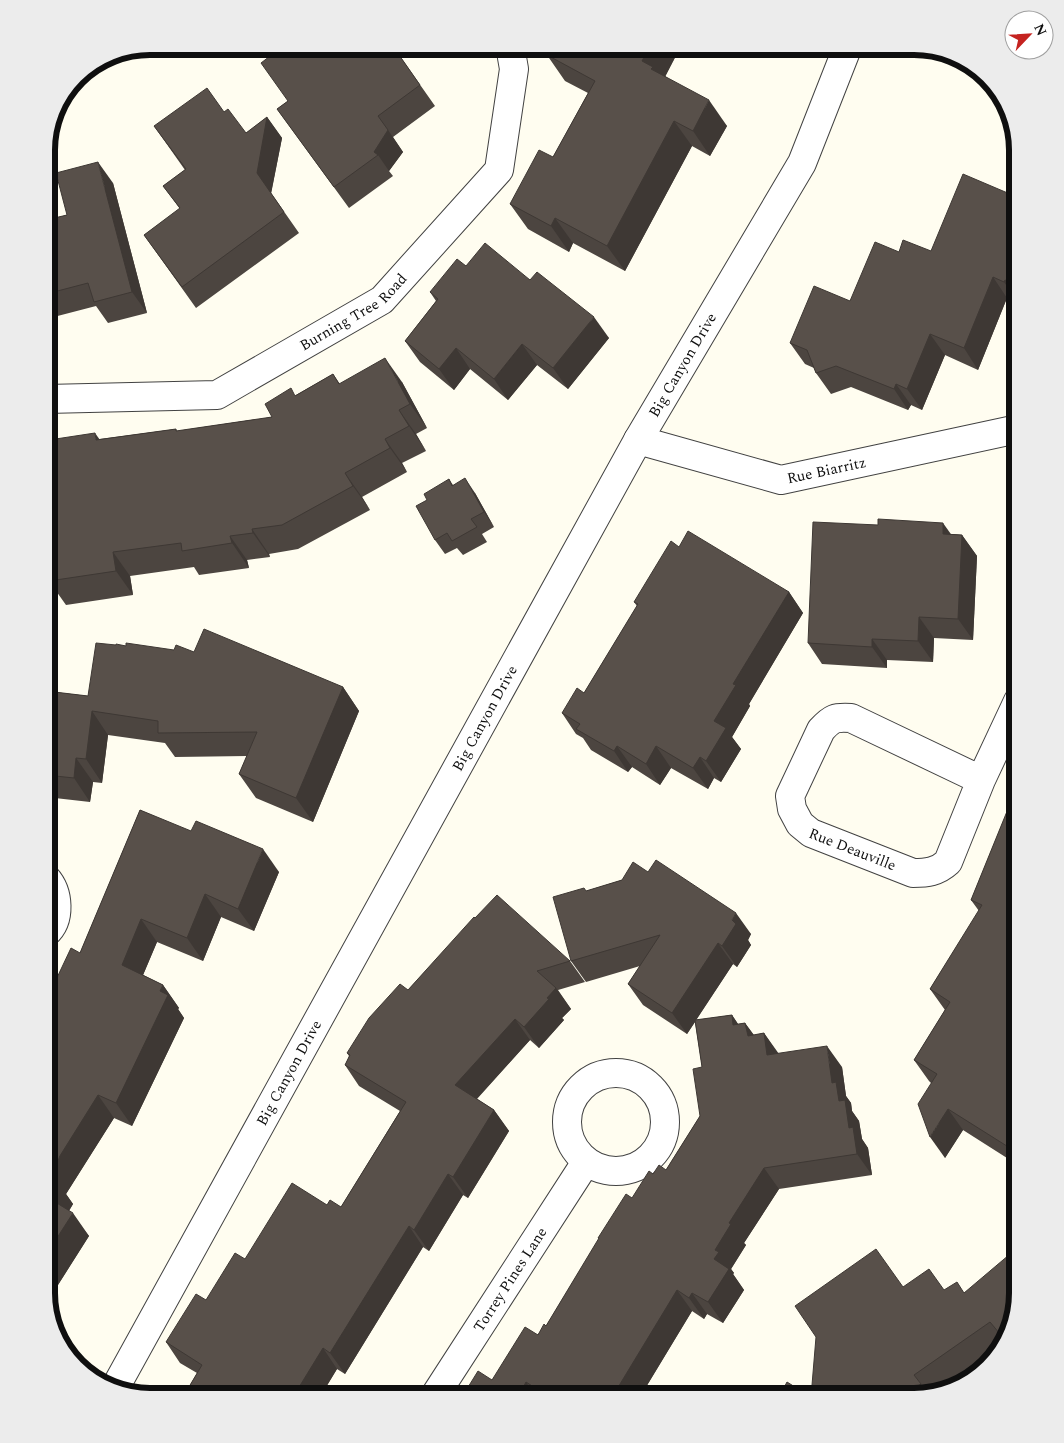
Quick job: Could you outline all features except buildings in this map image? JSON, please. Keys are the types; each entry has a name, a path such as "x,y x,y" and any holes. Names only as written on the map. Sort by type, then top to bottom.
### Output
{"street":[{"name":"Burning Tree Road","path":"55,399 217,395 382,300 499,170 514,69 512,55"},
{"name":"Big Canyon Drive","path":"119,1383 638,440 802,163 844,55"},
{"name":"Rue Biarritz","path":"638,440 781,480 1009,431"},
{"name":"Rue Deauville","path":"981,780 851,718 838,717 821,730 790,796 792,809 800,824 811,833 913,872 926,873 941,869 948,862 981,780 1009,720"},
{"path":"55,896 55,917"},
{"name":"Torrey Pines Lane","path":"440,1388 586,1162"}]}
